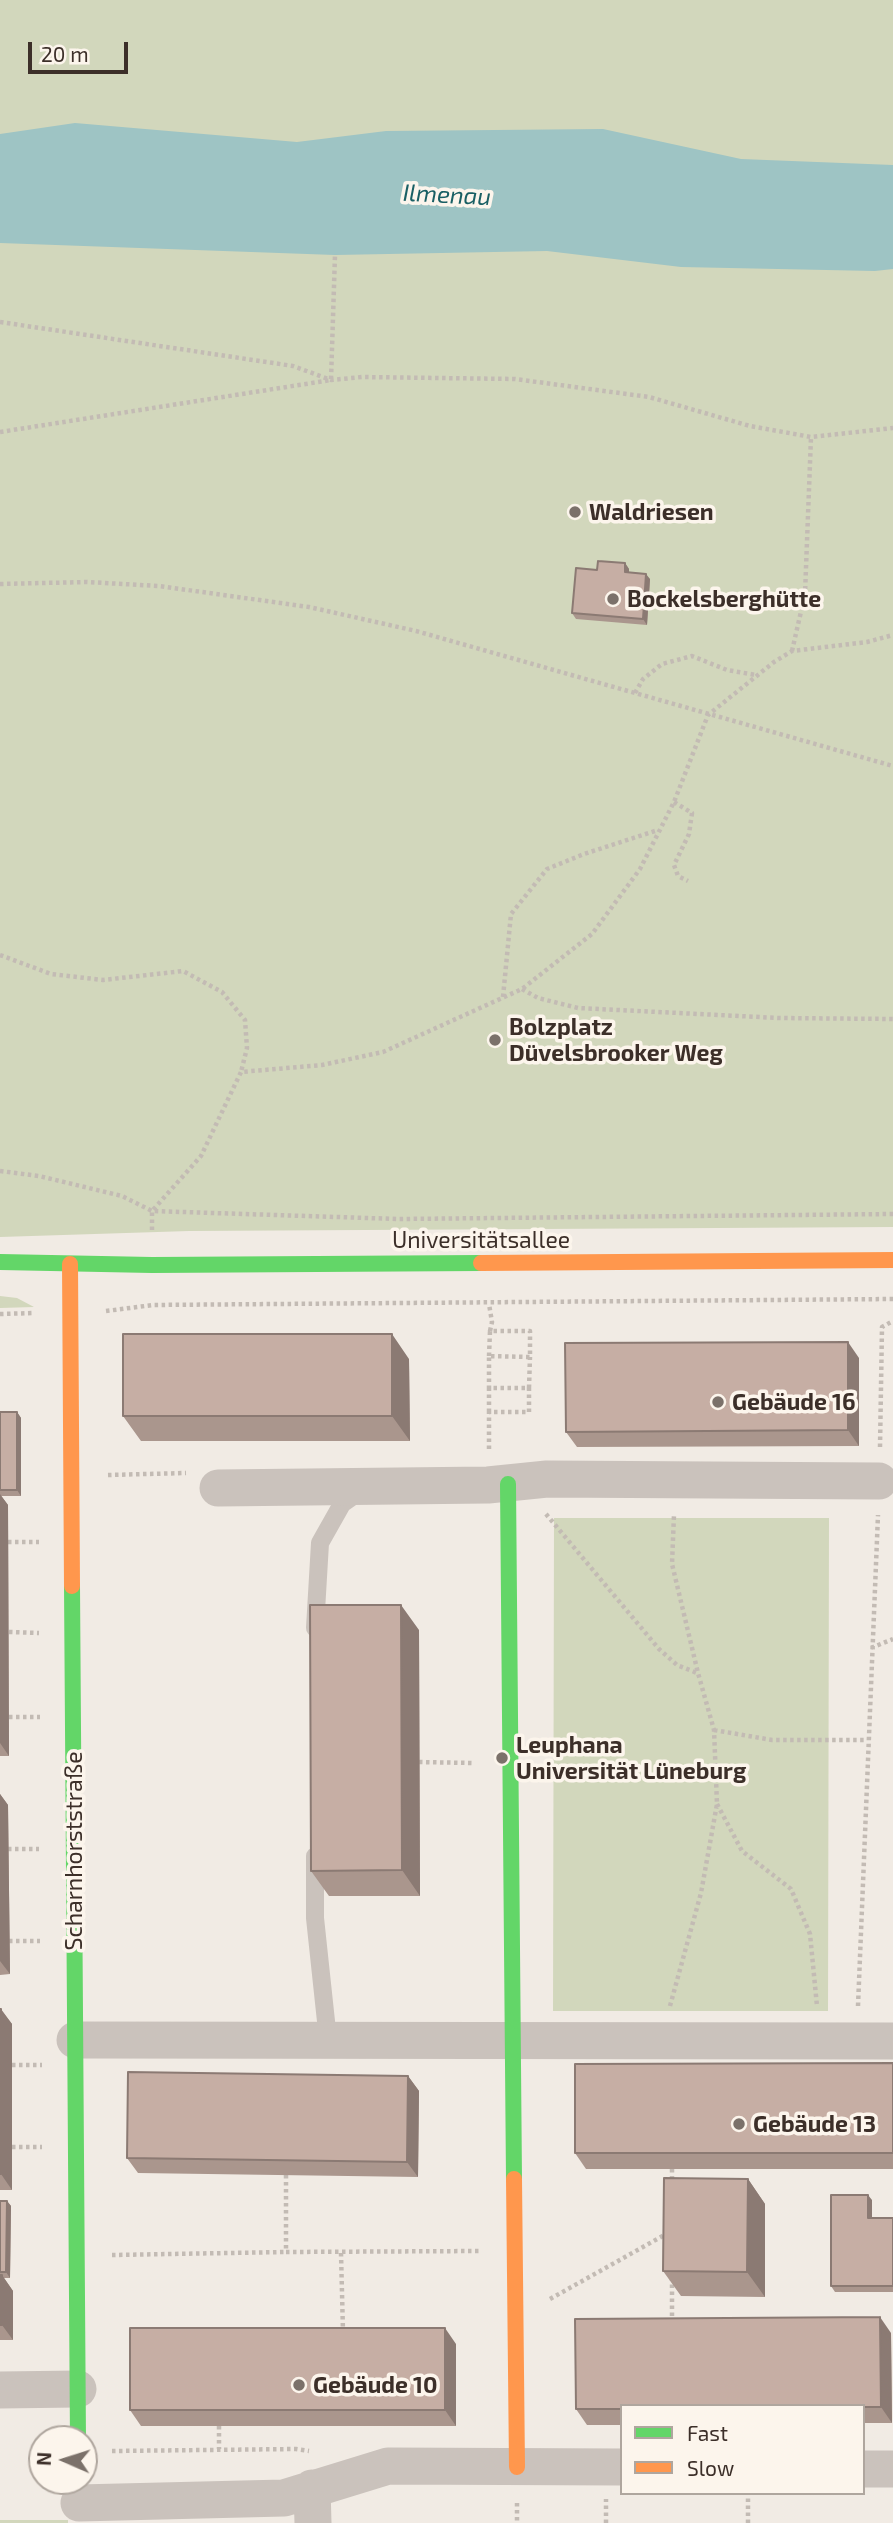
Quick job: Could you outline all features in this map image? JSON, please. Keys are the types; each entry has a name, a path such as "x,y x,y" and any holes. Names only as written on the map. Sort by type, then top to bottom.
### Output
{"street":[{"name":"Universitätsallee","path":"0,1262 70,1264 893,1260"},
{"name":"Scharnhorststraße","path":"70,1264 78,2425"},
{"path":"218,1489 498,1485 547,1479 879,1481"},
{"path":"498,1485 510,1763 517,2467"},
{"path":"75,2040 893,2041"},
{"path":"0,2390 78,2389"},
{"path":"79,2502 284,2498 388,2466 620,2467"},
{"path":"865,2469 893,2469"}],"lane":[{"path":"315,1648 320,1543 342,1504 365,1488"},
{"path":"316,1838 315,1917 328,2040"}],"path":[{"path":"331,380 335,255"},
{"path":"0,322 293,366 331,380"},
{"path":"0,432 362,377 514,379 649,397 750,426 811,437 893,428"},
{"path":"792,651 805,594 811,437"},
{"path":"0,584 86,582 159,586 309,607 416,631 893,766"},
{"path":"241,1072 322,1065 383,1052 522,989 592,933 640,869 674,802 708,715 757,675 792,651 867,642 893,635"},
{"path":"635,693 643,679 662,664 692,656 727,670 757,675"},
{"path":"674,802 692,813 689,834 674,865 678,876 688,881"},
{"path":"503,998 511,914 547,869 583,854 659,830"},
{"path":"0,955 51,974 103,981 183,971 222,992 244,1020 247,1048 241,1072 201,1156 152,1211"},
{"path":"522,989 538,998 578,1008 779,1018 893,1019"},
{"path":"0,1171 39,1176 121,1196 152,1211 398,1219 893,1214"},
{"path":"114,1311 153,1305 893,1301"},
{"path":"489,1304 492,1322 489,1412 498,1485"},
{"path":"0,1314 43,1313"},
{"path":"489,1412 529,1412 530,1357 530,1331 490,1332"},
{"path":"489,1356 530,1357"},
{"path":"489,1388 529,1388"},
{"path":"71,1476 204,1472 218,1489"},
{"path":"661,2041 701,1893 717,1804 714,1730 672,1564 676,1480"},
{"path":"568,1541 659,1649 677,1665 698,1673"},
{"path":"871,1648 893,1639"},
{"path":"856,2041 870,1658"},
{"path":"714,1730 772,1740 867,1740"},
{"path":"419,1762 510,1763"},
{"path":"717,1804 742,1851 791,1889 810,1934 820,2041"},
{"path":"672,2169 673,2193"},
{"path":"286,2175 286,2252"},
{"path":"516,2318 673,2230 673,2243"},
{"path":"115,2255 286,2252 341,2256 515,2250"},
{"path":"341,2256 343,2344"},
{"path":"672,2334 673,2269"},
{"path":"219,2426 219,2449"},
{"path":"111,2451 296,2449 316,2488"},
{"path":"748,2495 748,2523"}],"green space":[{"path":"0,0 893,0 893,1227 189,1231 0,1237"},
{"path":"0,1296 17,1298 34,1307 0,1308"},
{"path":"554,1518 829,1518 828,2011 553,2011"},
{"path":"0,2520 68,2520 68,2523 0,2523"}],"water":[{"name":"Ilmenau","path":"75,123 297,142 386,131 603,129 741,159 893,165 893,269 875,271 681,267 547,251 335,255 0,243 0,134"}],"building":[{"name":"Bockelsberghütte","path":"598,561 625,563 625,572 646,574 643,619 572,613 576,568 597,570"},
{"path":"123,1334 392,1334 392,1416 123,1416"},
{"name":"Gebäude 16","path":"848,1342 848,1430 566,1432 565,1343"},
{"path":"0,1412 17,1412 17,1490 0,1490"},
{"path":"310,1605 401,1605 402,1870 311,1871"},
{"path":"1,2009 1,2174 0,2174"},
{"name":"Gebäude 13","path":"893,2063 893,2153 575,2153 575,2064"},
{"path":"128,2072 408,2076 407,2162 127,2158"},
{"path":"664,2178 748,2179 747,2272 663,2271"},
{"path":"831,2195 868,2195 868,2218 893,2218 893,2286 831,2286"},
{"path":"0,2201 7,2201 6,2272 0,2272"},
{"path":"2,2275 2,2325 0,2325"},
{"path":"880,2317 881,2407 865,2407 865,2404 620,2404 620,2409 576,2409 575,2319"},
{"name":"Gebäude 10","path":"130,2328 445,2328 445,2410 130,2410"}],"traffic: fast":[{"path":"0,1262 152,1265 481,1263"},
{"path":"508,1484 514,2179"},
{"path":"72,1586 78,2425"}],"traffic: slow":[{"path":"481,1263 893,1260"},
{"path":"70,1264 72,1586"},
{"path":"514,2179 517,2467"}],"place":[{"name":"Waldriesen","path":"575,512"},
{"name":"Bockelsberghütte","path":"613,599"},
{"name":"Bolzplatz Düvelsbrooker Weg","path":"495,1040"},
{"name":"Gebäude 16","path":"718,1402"},
{"name":"Leuphana Universität Lüneburg","path":"502,1758"},
{"name":"Gebäude 13","path":"739,2124"},
{"name":"Gebäude 10","path":"299,2385"}]}
